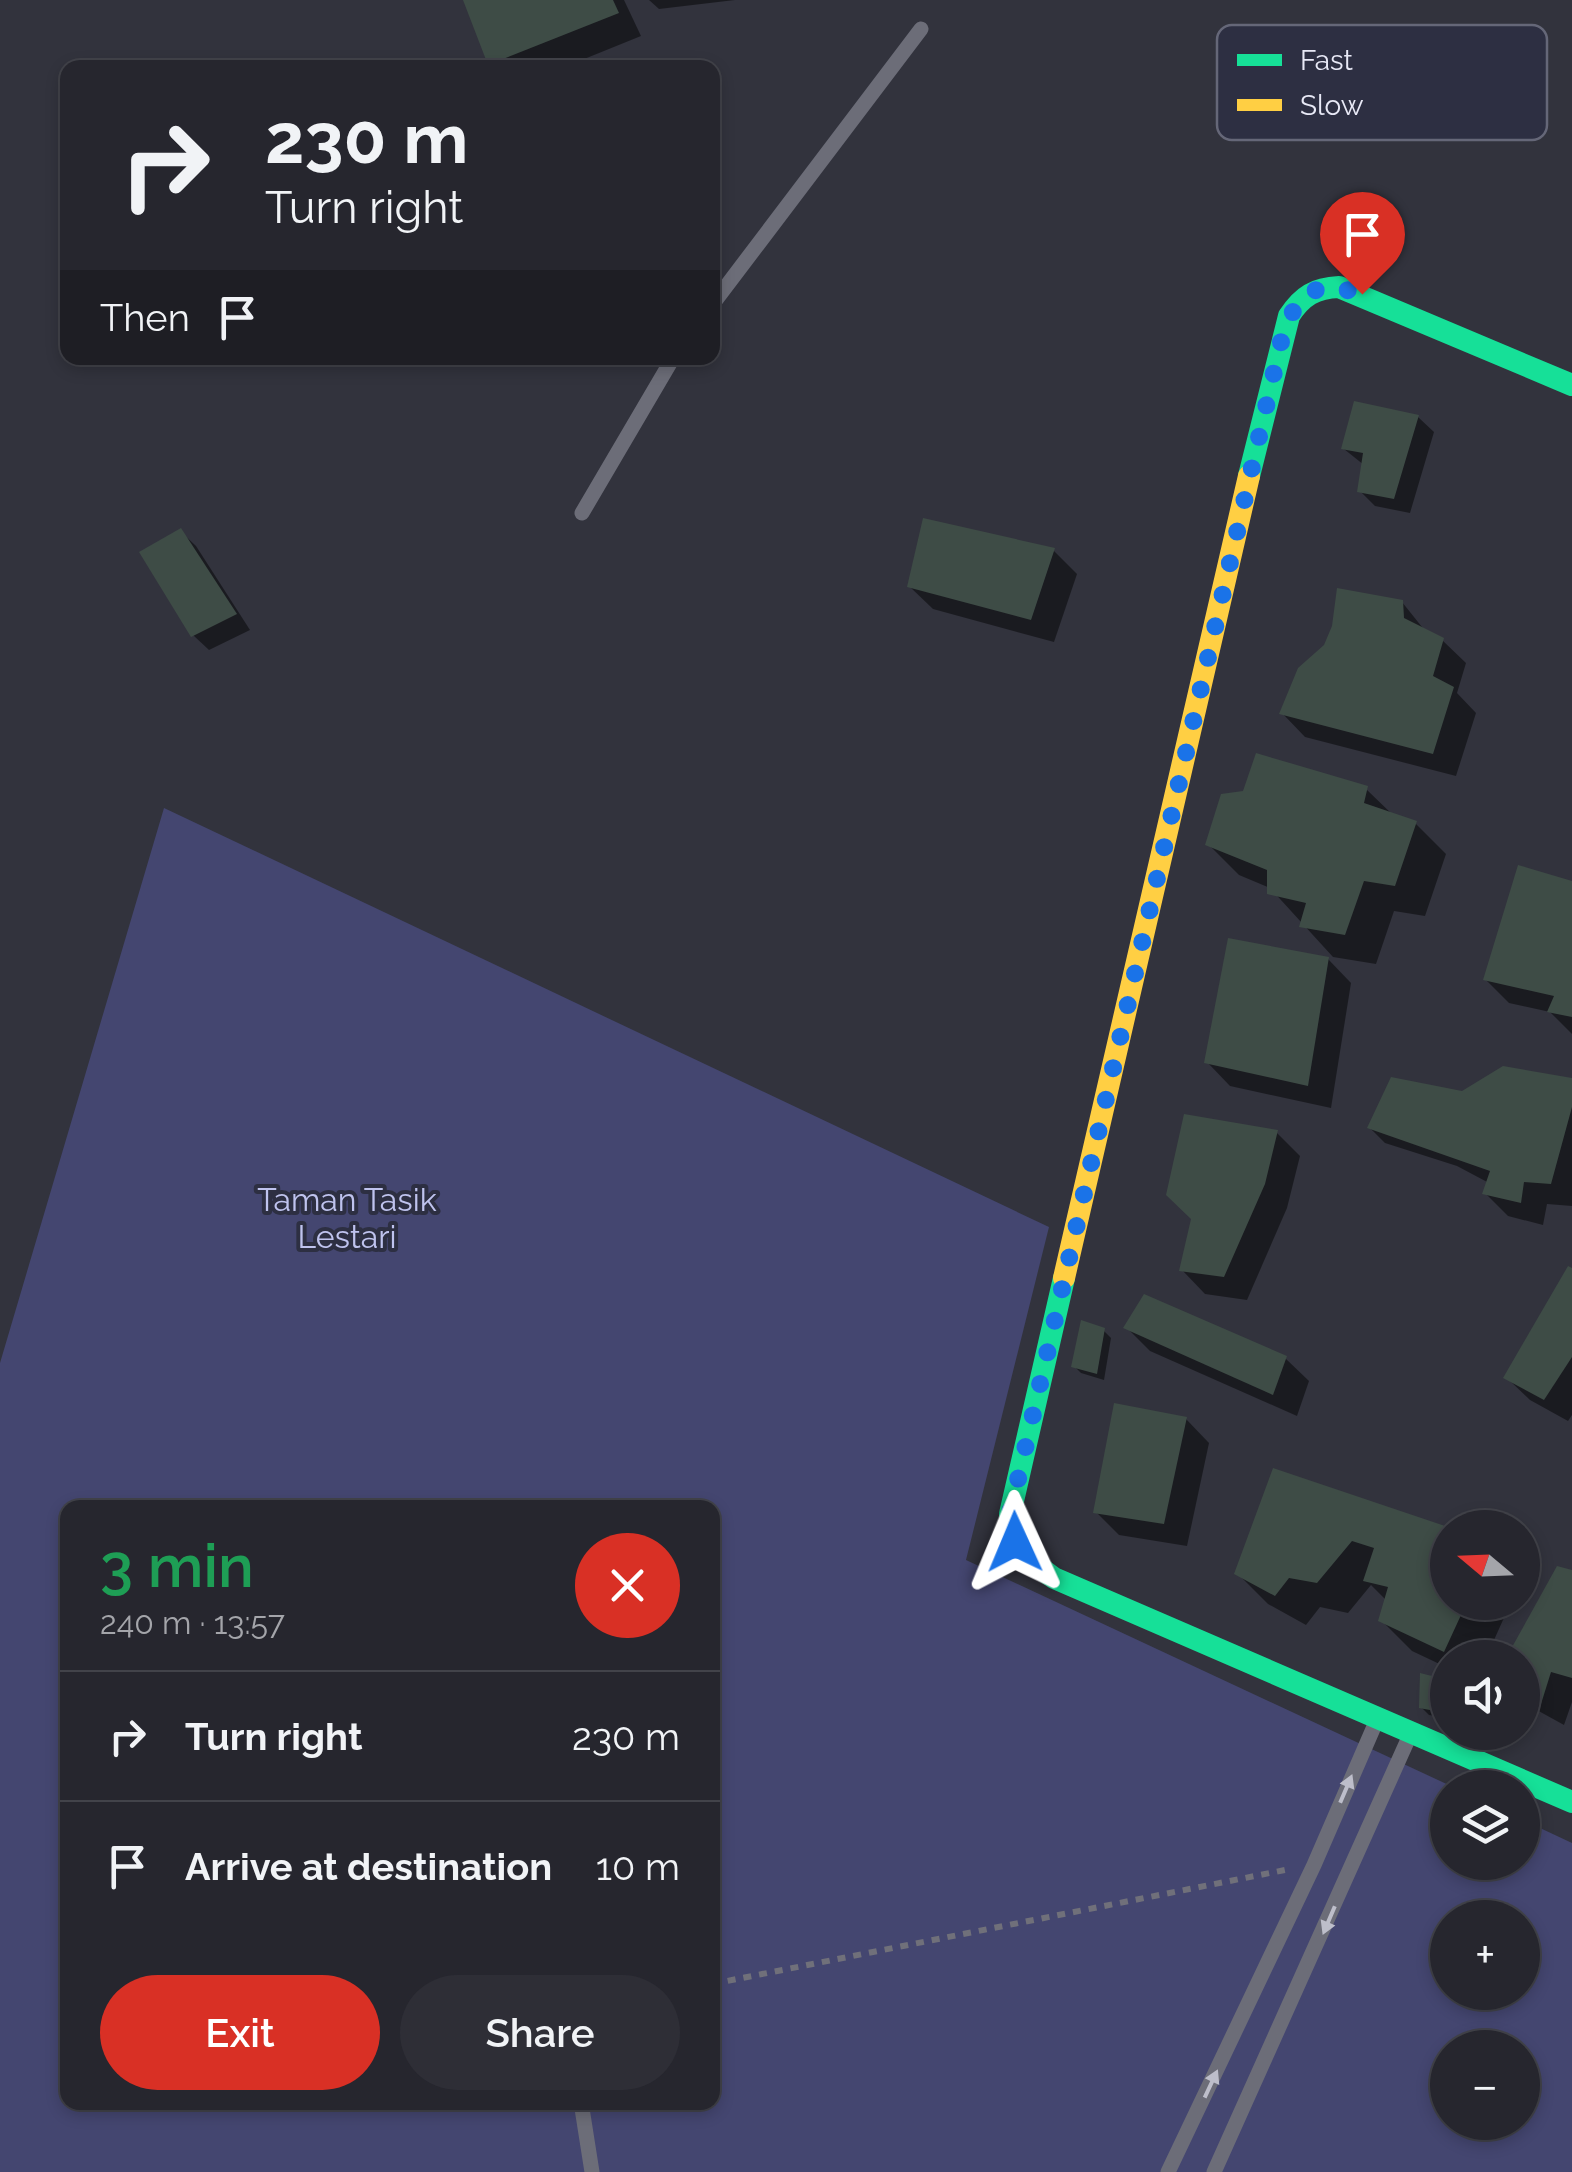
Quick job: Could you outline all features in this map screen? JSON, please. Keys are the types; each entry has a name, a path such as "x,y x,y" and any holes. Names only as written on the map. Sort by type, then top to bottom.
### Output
{"street":[{"path":"1572,386 1339,287 1320,287 1302,296 1289,316 1066,1254 1010,1514 1015,1542 1029,1563 1054,1578 1572,1802"}],"lane":[{"path":"720,294 922,28"},
{"path":"582,513 669,365"},
{"path":"1168,2172 1314,1864 1376,1720"},
{"path":"1214,2172 1410,1734"},
{"path":"582,2110 592,2172"}],"path":[{"path":"720,1982 1314,1864"}],"green space":[{"name":"Taman Tasik Lestari","path":"164,808 1049,1227 966,1560 1430,1776 1430,1880 1540,1880 1540,1828 1572,1843 1572,2172 0,2172 0,1363"}],"building":[{"path":"463,0 613,0 619,13 501,60 486,60"},
{"path":"1354,401 1419,415 1394,499 1357,492 1363,453 1341,449"},
{"path":"923,518 1055,548 1031,620 907,587"},
{"path":"181,528 237,614 191,637 139,552"},
{"path":"1337,588 1403,600 1404,618 1444,638 1433,676 1454,687 1433,754 1279,714 1298,668 1324,645 1332,626"},
{"path":"1256,753 1368,786 1364,803 1417,821 1395,886 1364,881 1345,935 1299,927 1306,903 1267,894 1267,870 1205,845 1221,794 1243,791"},
{"path":"1518,865 1572,881 1572,1017 1547,1012 1554,996 1483,980"},
{"path":"1228,938 1329,957 1308,1086 1204,1063"},
{"path":"1503,1066 1572,1078 1572,1107 1551,1184 1524,1182 1521,1203 1482,1194 1490,1171 1367,1128 1391,1077 1462,1091"},
{"path":"1184,1114 1278,1130 1265,1184 1224,1277 1179,1271 1191,1219 1166,1195"},
{"path":"1568,1266 1572,1268 1572,1357 1544,1400 1503,1378"},
{"path":"1144,1294 1287,1356 1273,1395 1123,1328"},
{"path":"1081,1320 1105,1328 1097,1374 1071,1367"},
{"path":"1114,1403 1187,1417 1164,1524 1093,1513"},
{"path":"1273,1468 1430,1521 1430,1620 1459,1620 1450,1640 1430,1640 1430,1645 1378,1621 1388,1587 1363,1581 1374,1548 1352,1541 1317,1583 1289,1578 1275,1596 1234,1574"},
{"path":"1557,1566 1572,1570 1572,1678 1551,1672 1541,1704 1540,1640 1516,1640 1527,1620 1540,1620 1540,1597"},
{"path":"1420,1673 1430,1676 1430,1710 1419,1708"}],"traffic: fast":[{"path":"1249,476 1289,316 1304,298 1323,289 1339,287 1572,385"},
{"path":"1064,1278 1010,1514 1020,1543 1037,1565 1054,1578 1572,1802"}],"traffic: slow":[{"path":"1064,1278 1249,476"}],"route":[{"path":"1015,1542 1010,1514 1058,1291 1281,342 1289,316 1302,296 1320,287 1339,287 1362,294"}]}
